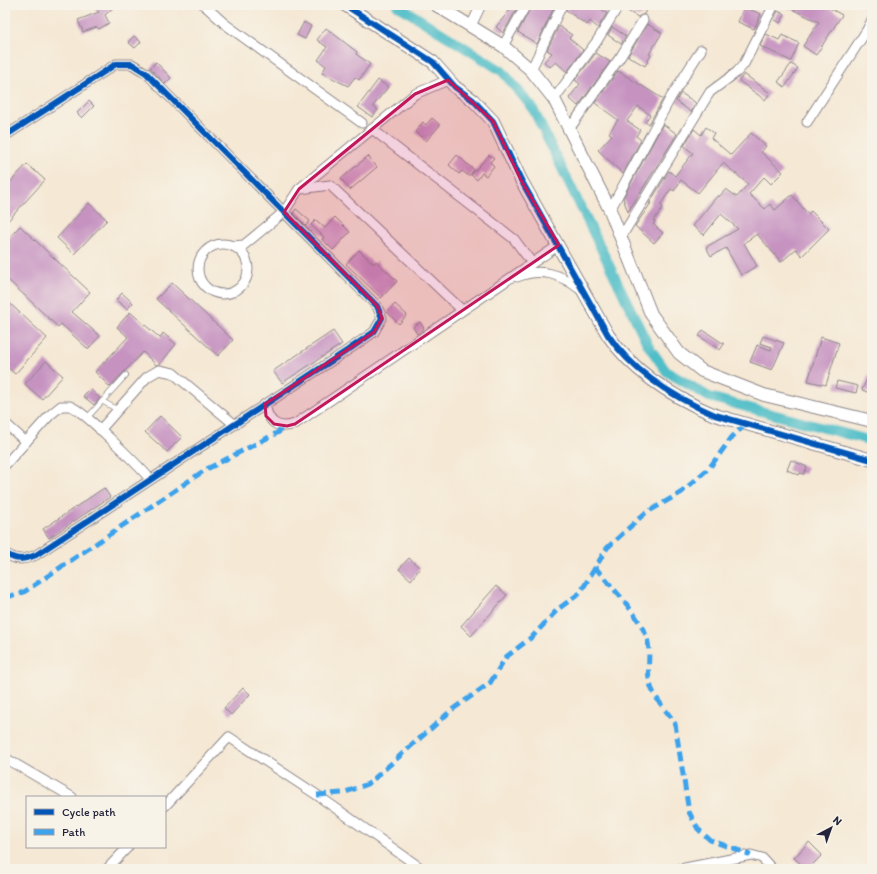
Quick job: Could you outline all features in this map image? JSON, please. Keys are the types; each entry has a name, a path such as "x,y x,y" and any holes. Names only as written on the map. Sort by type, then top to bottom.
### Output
{"street":[{"path":"204,5 224,24 362,123"},
{"path":"345,5 433,62 448,80 473,100 493,121 521,180 559,245 583,292 619,352 639,369 692,405 715,415 872,460"},
{"path":"436,5 503,46 531,70 554,99 570,128 610,210 620,239 651,314 679,353 702,371 764,395 872,421"},
{"path":"471,26 481,5"},
{"path":"503,46 526,5"},
{"path":"531,70 562,5"},
{"path":"554,99 597,41 619,5"},
{"path":"620,239 710,92 737,72 744,64 774,5"},
{"path":"570,128 618,62 643,20"},
{"path":"808,122 872,20"},
{"path":"610,210 671,98 701,50"},
{"path":"5,136 116,64 132,64 146,73 377,306 382,318 374,332 36,555 26,559 14,559 5,553"},
{"path":"244,245 248,269 246,278 237,289 224,294 214,292 206,287 199,274 200,260 205,252 213,246 222,244 232,246 244,245 284,212 299,189 415,94 448,80"},
{"path":"372,129 514,239 532,263"},
{"path":"299,189 330,185 462,310"},
{"path":"264,404 266,416 274,424 287,426 295,424 559,245"},
{"path":"232,246 240,251 246,259"},
{"path":"503,283 526,273 546,271 575,285 583,292"},
{"path":"100,430 148,377 159,370 173,373 234,424"},
{"path":"5,465 50,414 61,406 71,406 136,463 150,479"},
{"path":"5,423 26,442"},
{"path":"166,805 229,737 317,795 422,869"},
{"path":"5,758 70,796"},
{"path":"108,869 127,848"},
{"path":"680,869 751,855 762,858 772,869"}],"lane":[{"path":"86,418 126,375"},
{"path":"102,401 118,410"}],"highlighted area":[{"path":"448,80 493,121 521,180 559,245 295,424 287,426 274,424 266,416 265,404 374,332 382,318 377,306 284,212 299,189 415,94"}],"building":[{"path":"92,5 116,5 105,15 109,23 99,29 97,27 83,32 78,20 99,12"},
{"path":"518,5 503,33 496,27 513,6 516,8"},
{"path":"532,5 555,5 537,44 518,32"},
{"path":"568,5 595,5 607,13 598,28 590,21 587,25 566,10"},
{"path":"625,5 649,5 644,14 638,17 624,9"},
{"path":"783,5 824,5 842,15 816,55 803,46 819,22"},
{"path":"744,7 761,14 754,29 738,22"},
{"path":"778,11 785,15 780,23 774,19"},
{"path":"304,22 311,26 305,39 297,35"},
{"path":"647,24 662,33 649,54 651,55 645,66 628,56"},
{"path":"559,26 572,35 569,38 583,50 567,72 556,62 550,67 544,62 552,53 547,50"},
{"path":"612,27 626,36 621,44 608,35"},
{"path":"326,28 370,64 359,80 355,77 348,86 322,73 326,66 318,60 327,47 317,40"},
{"path":"766,34 779,40 782,35 799,43 791,61 760,46"},
{"path":"134,36 141,42 135,48 128,42"},
{"path":"596,53 610,62 578,106 569,98 580,84 575,80"},
{"path":"156,62 171,78 165,84 150,68"},
{"path":"791,64 798,68 785,87 778,82"},
{"path":"618,71 663,99 649,124 645,122 650,115 638,106 627,121 640,130 636,136 641,140 623,174 598,150 612,135 609,133 618,120 595,103"},
{"path":"744,74 770,93 765,100 739,81"},
{"path":"378,80 388,87 373,106 378,110 372,117 358,107"},
{"path":"681,93 696,103 691,112 676,101"},
{"path":"89,101 94,106 82,118 77,113"},
{"path":"432,118 440,125 426,141 415,132 423,122 426,125"},
{"path":"663,124 677,134 628,212 623,198"},
{"path":"706,127 714,133 711,138 731,155 751,133 766,146 761,152 783,172 771,184 764,177 749,194 765,209 770,204 775,210 792,195 808,214 811,211 829,229 802,256 796,249 781,262 757,234 744,243 757,266 741,275 726,248 711,256 706,247 738,229 721,214 704,235 693,226 718,195 719,197 726,189 737,197 748,184 723,163 698,193 681,180 674,191 671,189 660,205 663,207 654,220 655,222 653,224 663,233 654,243 635,226 651,203 649,204 669,171 675,176 693,153 684,146 694,129 701,135"},
{"path":"457,155 474,170 469,176 462,171 459,174 449,165"},
{"path":"489,155 494,158 490,162 494,166 486,176 482,173 477,180 471,175"},
{"path":"368,156 377,167 350,190 341,179"},
{"path":"27,164 45,180 5,224 5,188"},
{"path":"89,203 107,220 74,254 57,238"},
{"path":"296,209 310,221 306,226 293,213"},
{"path":"335,217 350,232 333,250 322,239 324,237 311,225 316,220 325,228"},
{"path":"20,226 90,292 72,312 100,336 88,349 61,324 58,327 5,277 5,242"},
{"path":"359,250 374,264 376,261 397,281 381,298 346,264"},
{"path":"172,283 233,340 218,356 156,299"},
{"path":"122,293 133,303 127,309 116,300"},
{"path":"5,299 47,338 15,374 5,365"},
{"path":"395,304 407,315 399,324 387,312"},
{"path":"130,312 160,338 163,333 176,344 160,364 156,365 143,352 110,387 95,372 128,337 117,327"},
{"path":"420,322 424,328 417,334 413,327"},
{"path":"703,330 724,344 720,350 699,336"},
{"path":"333,331 342,344 282,383 273,371"},
{"path":"763,336 784,343 772,370 750,362 757,345 771,350 772,347 760,343"},
{"path":"821,337 839,343 826,385 808,381"},
{"path":"46,361 63,376 42,399 25,384"},
{"path":"872,368 872,394 862,390"},
{"path":"837,381 858,386 856,393 835,388"},
{"path":"90,389 100,398 94,405 83,396"},
{"path":"160,416 182,437 167,452 145,432"},
{"path":"791,460 807,467 804,474 800,473 799,475 787,470"},
{"path":"104,488 110,497 49,538 43,529"},
{"path":"409,558 420,568 411,580 399,569"},
{"path":"496,586 507,595 471,636 461,626"},
{"path":"243,688 250,694 231,715 224,708"},
{"path":"809,842 822,855 808,869 794,869 801,864 794,858"}],"waterway":[{"path":"397,5 502,71 532,107 648,345 666,371 709,397 872,441"}],"marked path":[{"path":"317,795 343,793 368,784 453,709 490,683 506,657 533,636 558,609 580,593 607,548 644,514 682,492 710,467 732,437 746,424"},
{"path":"5,595 10,596 24,592 205,470 279,432 281,425"},
{"path":"595,567 629,607 647,638 649,679 653,692 675,724 689,812 698,829 710,840 751,855"}],"cycle path":[{"path":"345,5 433,62 455,87 473,100 493,121 521,180 608,335 618,348 642,372 685,401 715,415 872,460"},
{"path":"5,136 116,64 132,64 146,73 377,306 382,318 374,332 348,350 36,555 20,559 5,553"}]}
